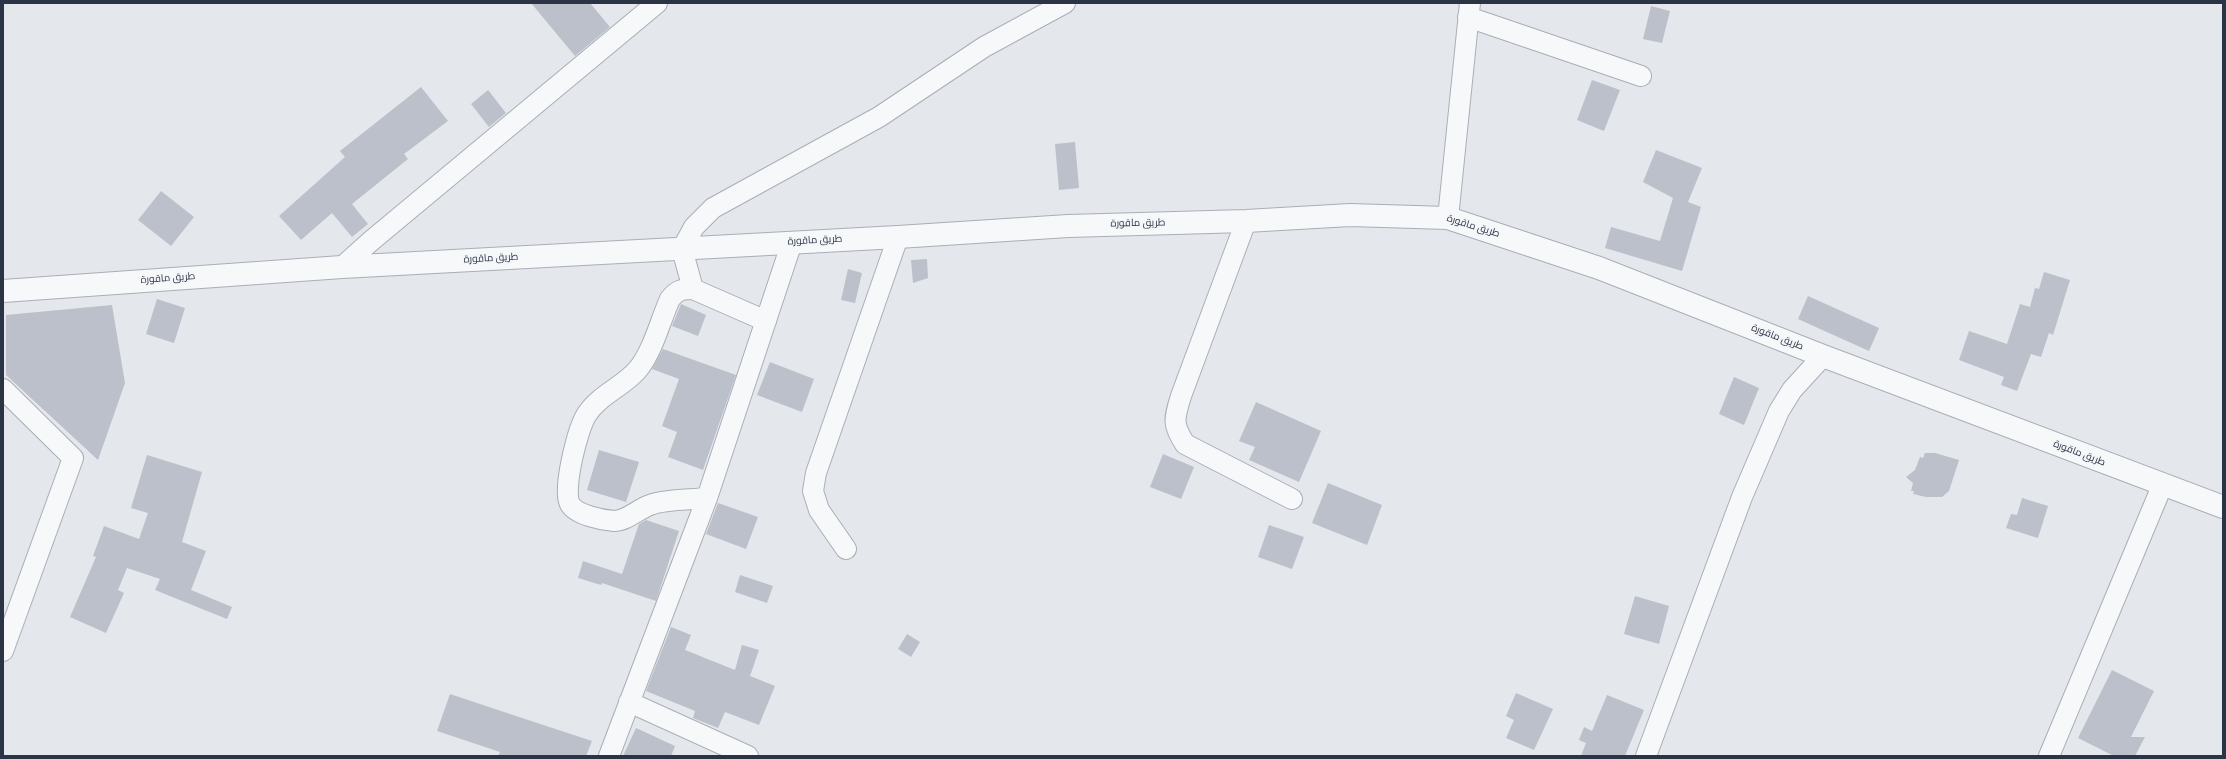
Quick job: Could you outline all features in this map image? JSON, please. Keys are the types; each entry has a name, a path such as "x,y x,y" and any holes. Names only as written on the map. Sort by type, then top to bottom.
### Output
{"street":[{"path":"342,267 371,241 657,3"},
{"path":"693,289 682,249 694,226 713,208 879,117 984,47 1065,3"},
{"path":"1448,218 1469,10 1641,76"},
{"name":"طريق ماقورة","path":"3,290 342,267 898,237 1068,226 1246,221 1350,215 1448,218 1599,268 2162,486 2223,507"},
{"path":"1246,221 1181,396 1175,415 1176,430 1185,444 1292,500"},
{"path":"846,549 819,510 813,491 816,473 898,237"},
{"path":"609,756 707,498 792,242"},
{"path":"707,498 650,504 616,521 604,520 576,510 570,504 567,495 576,441 586,415 596,403 638,368 652,344 670,299 675,292 680,289 693,289 766,321"},
{"path":"1646,756 1742,497 1779,411 1792,390 1823,356"},
{"path":"3,389 73,458 3,650"},
{"path":"2049,756 2162,486"},
{"path":"630,702 748,756"}],"building":[{"path":"531,3 590,3 610,27 575,56"},
{"path":"1651,6 1670,11 1662,43 1643,39"},
{"path":"1592,80 1620,90 1604,131 1577,120"},
{"path":"421,87 448,121 404,154 408,159 352,204 368,224 352,237 332,213 301,240 279,216 345,157 340,151"},
{"path":"488,90 506,113 489,127 471,104"},
{"path":"1075,142 1079,188 1059,190 1055,144"},
{"path":"1656,150 1702,168 1688,202 1701,207 1682,271 1605,248 1611,227 1660,241 1673,198 1643,182"},
{"path":"161,191 194,217 171,246 138,220"},
{"path":"927,259 928,278 913,283 911,260"},
{"path":"848,269 862,273 855,303 841,300"},
{"path":"2044,272 2070,280 2053,335 2049,333 2041,357 2031,354 2017,391 2001,385 2004,377 1959,360 1969,331 2007,344 2020,304 2030,307 2035,288 2039,289"},
{"path":"1808,296 1879,328 1869,351 1798,319"},
{"path":"157,299 185,308 174,343 146,334"},
{"path":"681,304 706,315 698,336 672,326"},
{"path":"112,305 125,383 98,460 6,375 6,315"},
{"path":"663,349 736,375 703,470 668,457 677,432 662,426 679,379 652,369"},
{"path":"770,362 814,379 802,412 757,395"},
{"path":"1734,377 1759,388 1744,425 1719,414"},
{"path":"1256,402 1321,431 1299,482 1249,460 1255,447 1239,441"},
{"path":"599,450 639,462 626,502 587,490"},
{"path":"1925,453 1935,453 1959,460 1949,491 1942,497 1926,497 1913,494 1914,491 1911,491 1913,483 1906,477 1915,470 1920,457 1923,458"},
{"path":"1163,454 1194,467 1181,499 1150,487"},
{"path":"147,455 202,472 182,542 206,551 191,590 232,607 227,619 155,590 160,579 127,568 118,590 124,593 106,633 70,617 96,557 93,556 104,526 139,539 148,513 131,508"},
{"path":"1328,483 1382,505 1367,545 1312,523"},
{"path":"2022,498 2048,506 2038,538 2006,528 2011,514 2017,515"},
{"path":"718,503 758,517 746,549 706,534"},
{"path":"646,520 679,531 656,601 602,583 601,585 578,578 583,561 622,574 639,524"},
{"path":"1269,525 1304,537 1292,569 1258,557"},
{"path":"740,575 773,586 767,603 735,592"},
{"path":"1635,596 1669,606 1659,644 1624,634"},
{"path":"671,627 691,635 685,650 735,670 742,645 759,650 750,676 775,686 759,725 725,712 718,728 693,718 695,711 646,691"},
{"path":"907,634 920,642 911,657 898,649"},
{"path":"2112,670 2154,691 2131,737 2145,737 2135,756 2114,756 2078,738"},
{"path":"1516,693 1553,709 1534,750 1506,738 1514,720 1506,716"},
{"path":"450,694 592,741 586,756 498,756 500,752 437,731"},
{"path":"1607,695 1644,710 1625,756 1581,756 1586,743 1579,740 1584,727 1592,731"},
{"path":"636,728 675,746 671,756 623,756"}]}
